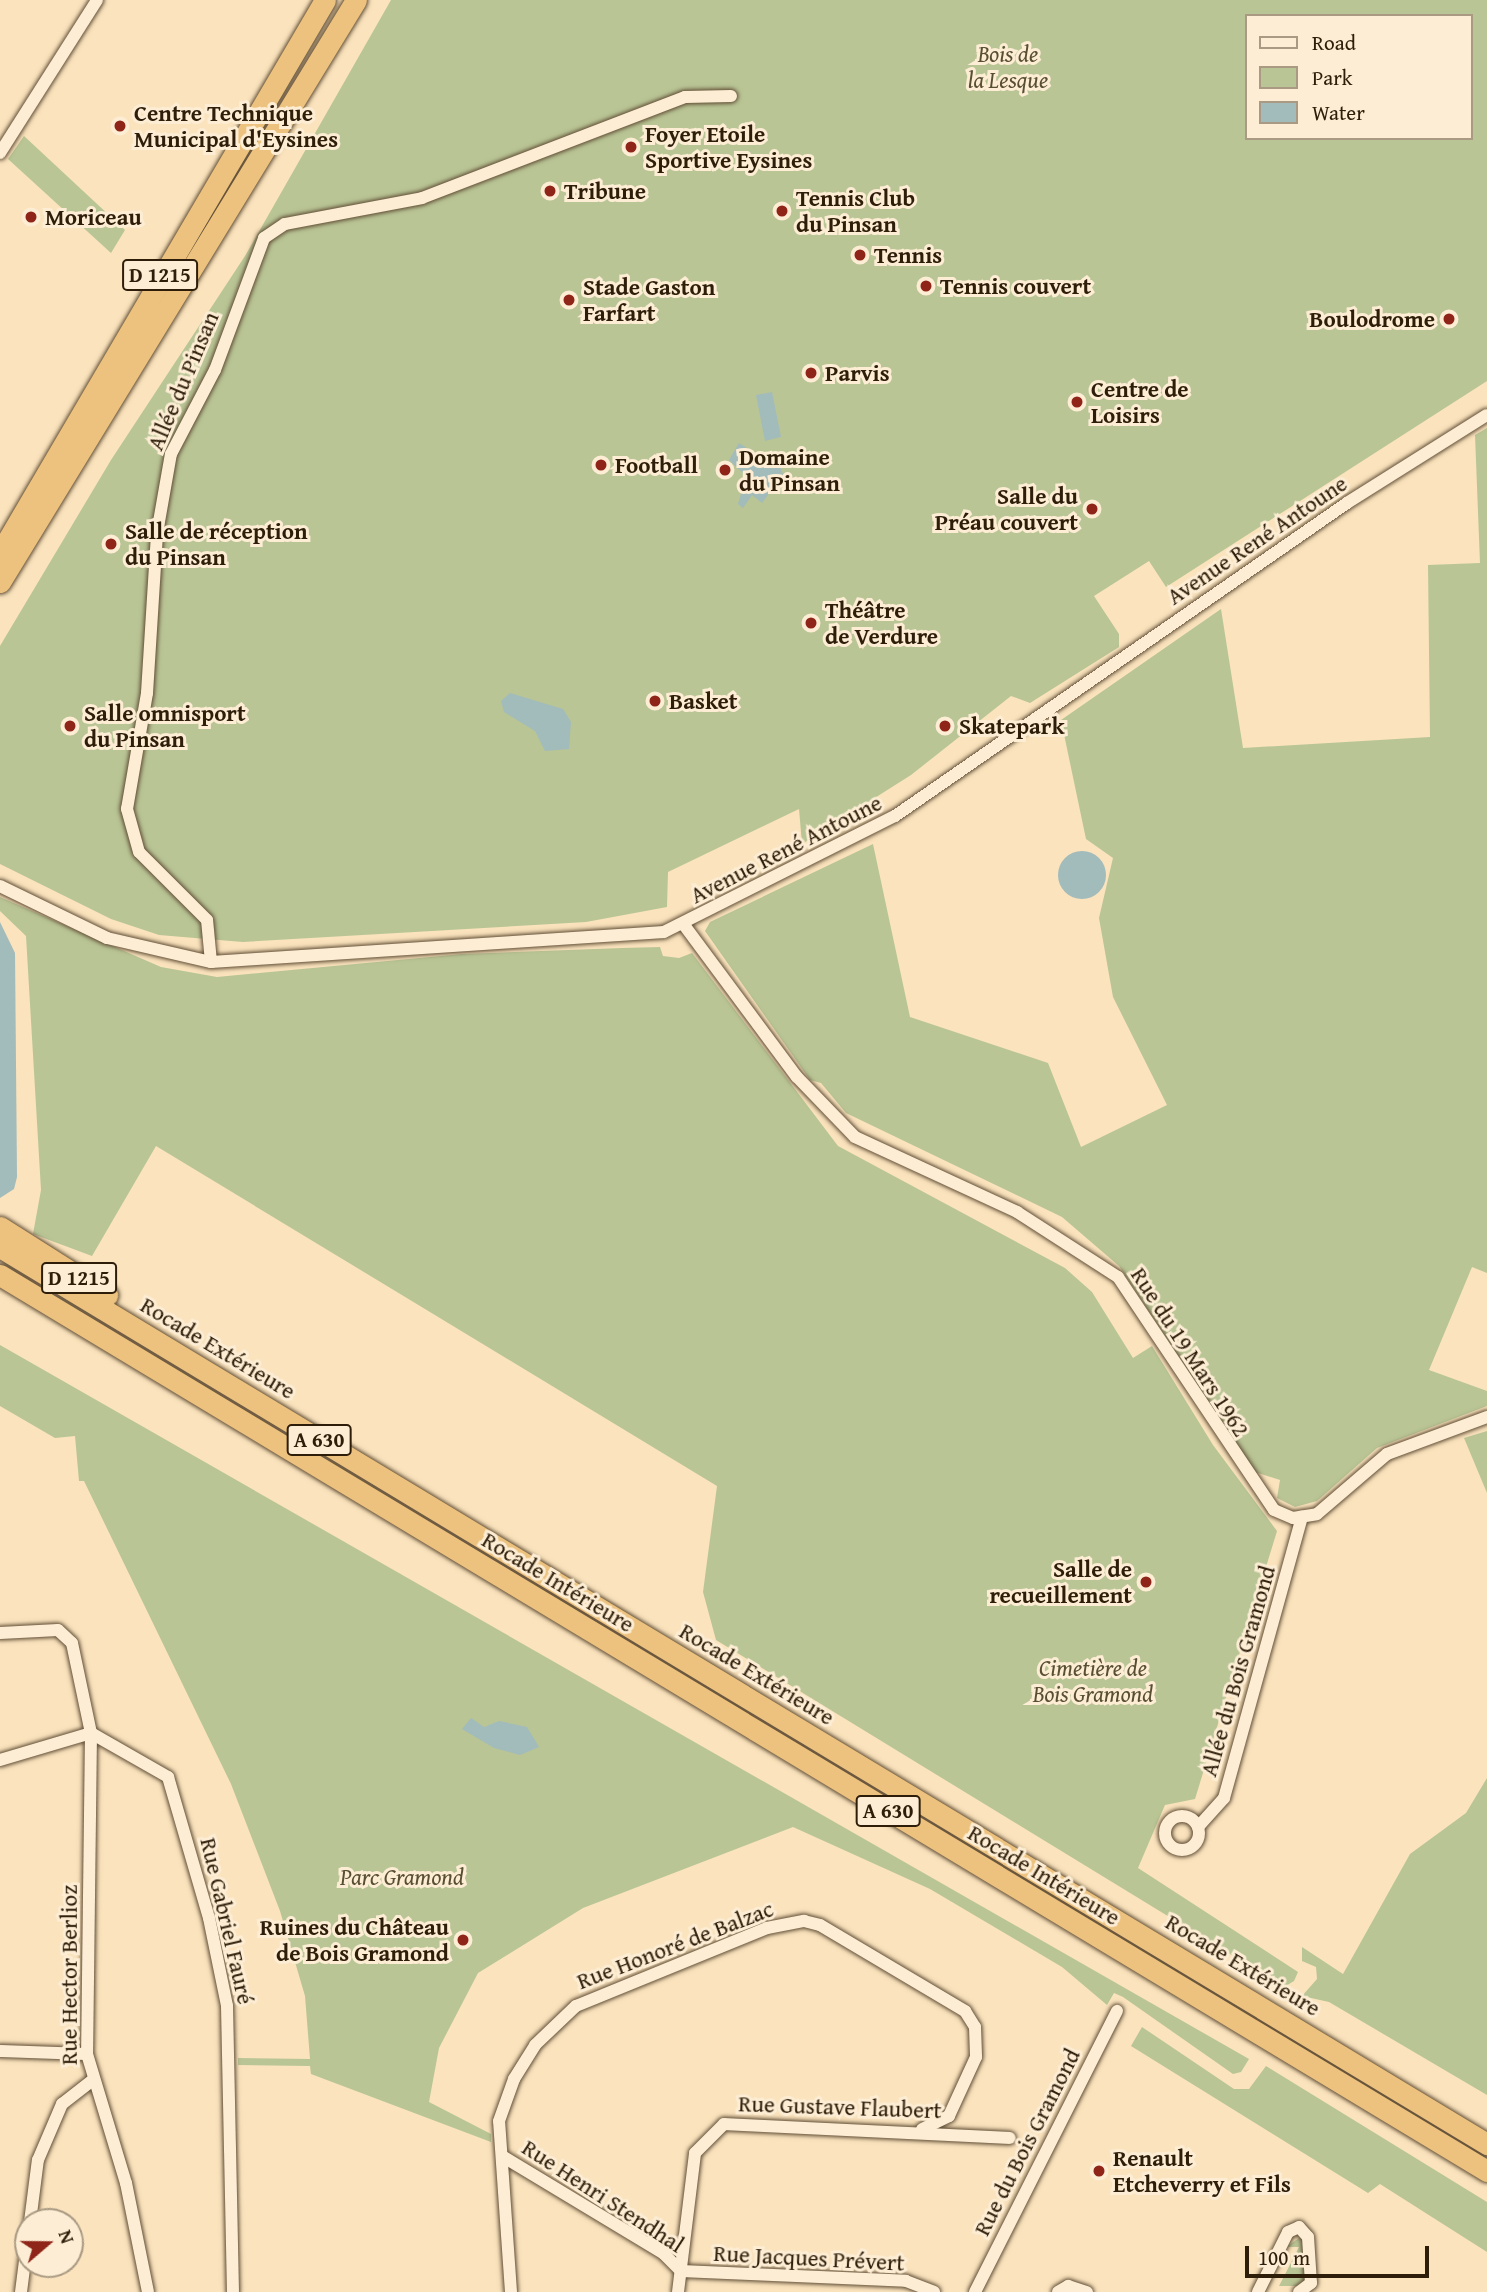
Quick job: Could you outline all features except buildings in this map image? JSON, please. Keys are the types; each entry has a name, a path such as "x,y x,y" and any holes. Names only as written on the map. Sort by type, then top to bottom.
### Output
{"highway":[{"name":"D 1215","path":"0,553 325,0"},
{"name":"D 1215","path":"0,582 356,0"},
{"name":"D 1215","path":"0,1227 129,1308 149,1338"},
{"name":"Rocade Extérieure","path":"0,1247 1487,2144"},
{"name":"Rocade Intérieure","path":"0,1275 1487,2171"}],"street":[{"path":"2,146 97,0"},
{"name":"Allée du Pinsan","path":"211,962 206,920 139,852 127,809 147,693 157,533 171,454 215,370 264,238 285,224 422,198 685,97 731,96"},
{"name":"Avenue René Antoune","path":"0,886 107,938 211,962 475,940 617,937 684,925 915,803 1336,510 1487,415"},
{"name":"Rue du 19 Mars 1962","path":"684,925 797,1077 855,1137 1017,1212 1118,1277 1267,1502 1302,1517"},
{"path":"1302,1517 1317,1514 1387,1454 1487,1417"},
{"name":"Allée du Bois Gramond","path":"1198,1827 1224,1798 1302,1517"},
{"name":"Rue Hector Berlioz","path":"0,1633 50,1629 67,1635 91,1733 87,2054 91,2081 126,2183 148,2292"},
{"path":"0,1760 91,1733"},
{"name":"Rue Gabriel Fauré","path":"91,1733 168,1777 209,1918 228,2006 233,2292"},
{"name":"Rue Honoré de Balzac","path":"510,2292 502,2156 505,2098 561,2016 766,1928 804,1921 841,1936 971,2019 976,2057 957,2103 939,2123 922,2129"},
{"name":"Rue du Bois Gramond","path":"975,2292 1117,2011"},
{"path":"0,2051 87,2054"},
{"path":"21,2292 38,2160 62,2104 91,2081"},
{"name":"Rue Gustave Flaubert","path":"678,2292 695,2153 711,2132 738,2120 922,2129 1010,2138"},
{"name":"Rue Henri Stendhal","path":"502,2156 663,2253 681,2271"},
{"path":"1258,2292 1288,2232 1298,2227 1308,2237 1311,2283 1298,2292"},
{"name":"Rue Jacques Prévert","path":"681,2271 906,2281 934,2292"},
{"path":"1058,2292 1068,2286 1087,2292"}],"green space":[{"name":"Domaine du Pinsan","path":"391,0 1487,0 1487,381 1166,587 1149,561 1094,596 1119,634 1119,647 1030,703 1011,696 911,775 802,844 799,809 668,872 667,907 586,922 243,942 159,935 111,919 0,864 0,646 111,460 245,256"},
{"path":"24,136 125,230 111,253 8,159"},
{"path":"1487,428 1487,1273 1472,1267 1429,1370 1487,1391 1487,1406 1377,1448 1317,1501 1295,1507 1277,1498 1280,1480 1255,1472 1119,1266 1062,1217 846,1113 821,1083 810,1080 705,931 710,922 873,844 910,1017 1048,1063 1081,1147 1167,1105 1113,997 1099,918 1113,858 1086,839 1061,720 1221,609 1243,748 1430,737 1428,565 1480,563 1475,435"},
{"name":"Cimetière de Bois Gramond","path":"0,897 161,967 217,977 462,954 660,947 663,956 679,958 692,953 838,1146 1065,1268 1092,1292 1133,1358 1152,1346 1213,1445 1277,1531 1195,1799 1165,1805 1138,1868 1298,1972 1294,1981 1284,1987 716,1640 703,1592 717,1486 156,1146 92,1256 33,1234 41,1190 26,936 0,911"},
{"name":"Parc Gramond","path":"0,1345 1249,2059 1241,2072 1233,2074 1123,1997 1114,1993 1107,2005 1062,1967 930,1889 793,1827 583,1908 478,1973 439,2048 429,2102 491,2134 491,2142 311,2074 310,2066 238,2065 238,2058 310,2059 305,1996 280,1911 231,1784 84,1481 79,1481 75,1436 55,1438 0,1406"},
{"path":"1487,1431 1487,1493 1464,1438"},
{"path":"1487,1778 1487,2095 1329,2002 1302,1996 1317,1979 1316,1967 1302,1961 1302,1947 1343,1974 1410,1854 1466,1813"},
{"path":"1142,2027 1234,2089 1249,2089 1266,2066 1487,2202 1487,2252 1380,2184 1368,2193 1131,2046"},
{"path":"1302,2236 1308,2278 1302,2286 1279,2286 1299,2247 1286,2247"}],"water":[{"path":"772,392 781,437 765,441 756,395"},
{"path":"739,443 759,456 775,451 783,475 762,503 752,495 743,508 738,504 746,476 729,460"},
{"path":"510,693 563,709 571,722 569,749 545,751 535,731 504,712 501,701"},
{"path":"1082,851 1099,858 1106,875 1099,892 1082,899 1065,892 1058,875 1065,858"},
{"path":"0,922 15,953 17,1177 14,1189 0,1198"},
{"path":"471,1718 484,1727 499,1721 527,1727 539,1747 520,1755 494,1748 462,1729"}],"place":[{"name":"Centre Technique Municipal d'Eysines","path":"120,126"},
{"name":"Foyer Etoile Sportive Eysines","path":"631,147"},
{"name":"Tribune","path":"550,191"},
{"name":"Tennis Club du Pinsan","path":"782,211"},
{"name":"Moriceau","path":"31,217"},
{"name":"Tennis","path":"860,255"},
{"name":"Tennis couvert","path":"926,286"},
{"name":"Stade Gaston Farfart","path":"569,300"},
{"name":"Boulodrome","path":"1449,319"},
{"name":"Parvis","path":"811,373"},
{"name":"Centre de Loisirs","path":"1077,402"},
{"name":"Football","path":"601,465"},
{"name":"Domaine du Pinsan","path":"725,470"},
{"name":"Salle du Préau couvert","path":"1092,509"},
{"name":"Salle de réception du Pinsan","path":"111,544"},
{"name":"Théâtre de Verdure","path":"811,623"},
{"name":"Basket","path":"655,701"},
{"name":"Salle omnisport du Pinsan","path":"70,726"},
{"name":"Skatepark","path":"945,726"},
{"name":"Salle de recueillement","path":"1146,1582"},
{"name":"Ruines du Château de Bois Gramond","path":"463,1940"},
{"name":"Renault Etcheverry et Fils","path":"1099,2171"}],"park label":[{"name":"Bois de la Lesque","path":"1008,67"}]}
